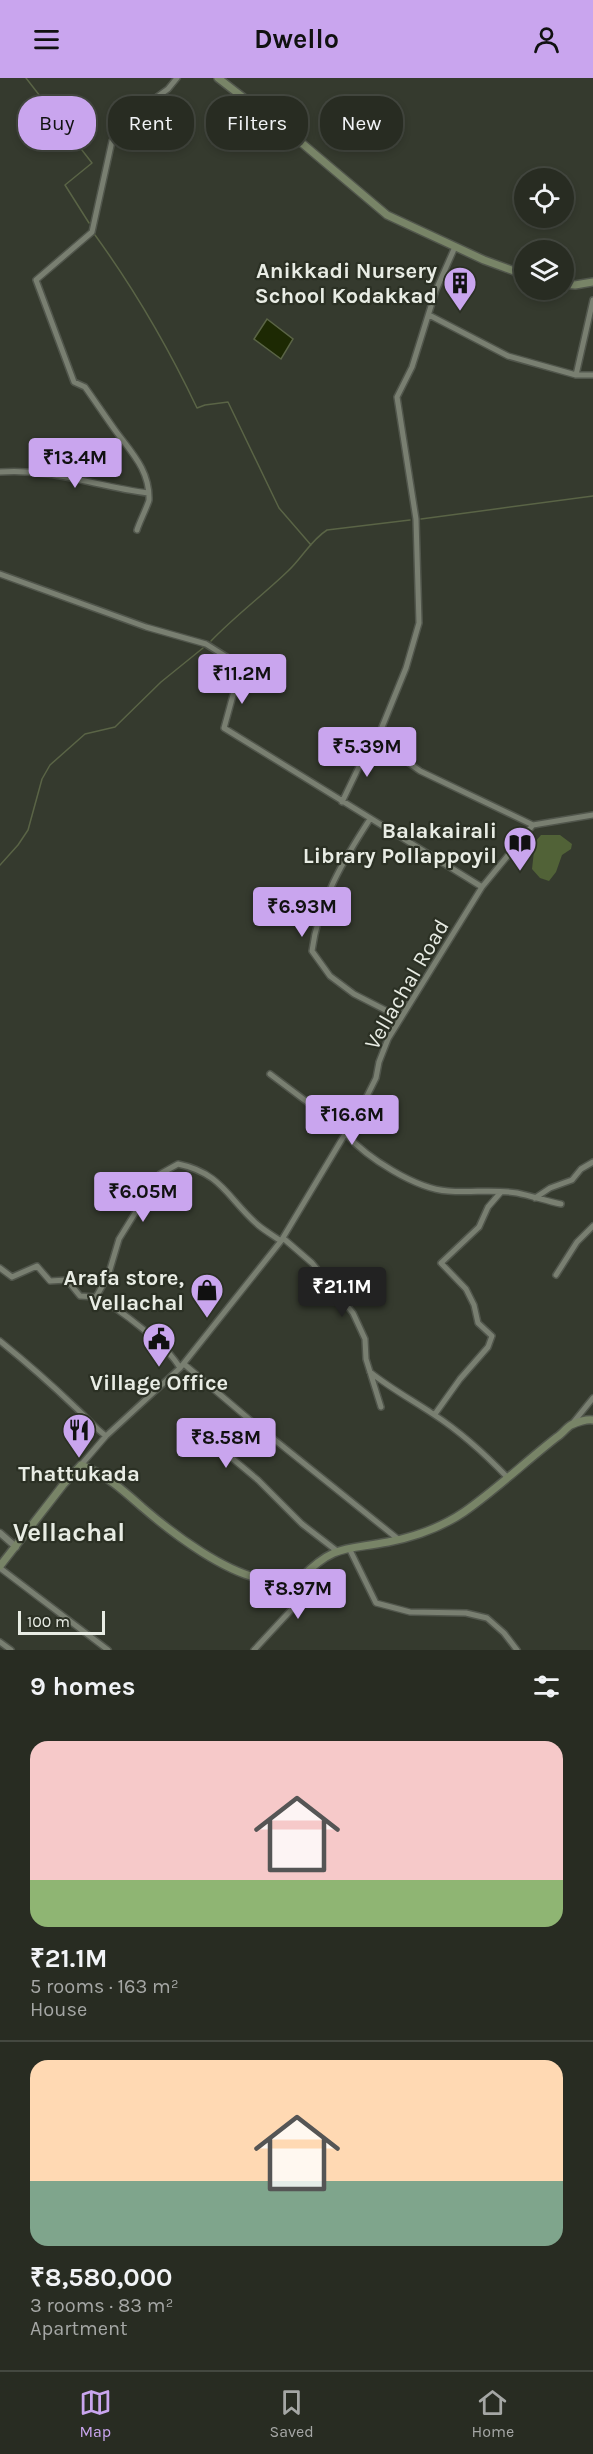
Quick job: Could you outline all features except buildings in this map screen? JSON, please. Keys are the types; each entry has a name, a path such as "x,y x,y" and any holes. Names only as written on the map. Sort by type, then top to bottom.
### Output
{"main road":[{"path":"218,78 387,215 484,260 514,271"},
{"path":"574,285 593,282"},
{"path":"0,1567 81,1465 92,1469 110,1481 199,1551 247,1573 269,1580 301,1578 313,1565 337,1551 398,1539 435,1528 453,1518 508,1478 571,1425 593,1420"}],"street":[{"path":"137,530 142,513 149,503 143,469 133,452 84,387 74,382 36,280 92,232 112,141 140,117 146,105 168,89 177,78"},
{"path":"380,742 380,732 420,624 416,519 397,397 412,366 443,271 455,247"},
{"path":"576,375 593,300"},
{"path":"429,315 508,357 576,375 593,375"},
{"path":"0,472 38,471 83,479 118,490 148,493"},
{"path":"0,574 146,627 206,644 241,666 224,728 482,887"},
{"path":"342,802 369,746 380,742"},
{"path":"380,742 420,771 533,825 593,815"},
{"path":"370,819 324,902 315,929 312,951 330,976 354,994 401,1018"},
{"name":"Vellachal Road","path":"81,1465 106,1436 182,1366 282,1239 346,1133 376,1078 388,1039 482,887 533,825"},
{"path":"270,1074 385,1165 421,1186 445,1191 476,1190 516,1193 561,1204"},
{"path":"96,1297 108,1276 119,1239 160,1174 178,1164 193,1167 223,1185 258,1225 282,1239 312,1263 353,1313 365,1339 366,1359 381,1407"},
{"path":"535,1198 550,1188 572,1180 581,1169 592,1165"},
{"path":"435,1414 460,1379 488,1347 492,1336 478,1323 474,1305 466,1288 441,1263 442,1259 479,1227 489,1207 501,1192"},
{"path":"556,1275 558,1268 577,1242 593,1226"},
{"path":"0,1268 12,1277 38,1266 50,1281 67,1280 80,1296 96,1297 157,1341 182,1366 398,1539"},
{"path":"0,1341 25,1360 106,1436"},
{"path":"370,1372 387,1386 435,1414 480,1449 508,1478"},
{"path":"571,1425 593,1398"},
{"path":"250,1420 250,1425 227,1454 258,1480 302,1524 337,1551"},
{"path":"0,1533 16,1547"},
{"path":"349,1548 376,1603 410,1612 466,1613 487,1618 518,1650"},
{"path":"0,1567 108,1650"},
{"path":"254,1650 292,1609 304,1586 301,1578"},
{"path":"0,1642 11,1650"}],"shaded area":[{"path":"267,319 293,339 281,359 254,339"},
{"path":"541,835 560,835 572,844 571,849 562,855 556,872 549,881 540,878 532,869 535,842"}],"waterway":[{"path":"26,78 92,163 65,185 89,223"},
{"path":"95,235 150,319 197,408 228,402 279,508 311,545"},
{"path":"421,519 593,496"},
{"path":"211,641 288,571 327,530 410,520"},
{"path":"0,865 28,830 42,779 50,765 85,734 115,727 161,682 203,648"}],"place":[{"name":"Anikkadi Nursery School Kodakkad","path":"460,312"},
{"name":"Balakairali Library Pollappoyil","path":"520,872"},
{"name":"Arafa store, Vellachal","path":"207,1319"},
{"name":"Village Office","path":"159,1368"},
{"name":"Thattukada","path":"79,1459"}],"district":[{"name":"Vellachal","path":"69,1532"}]}
